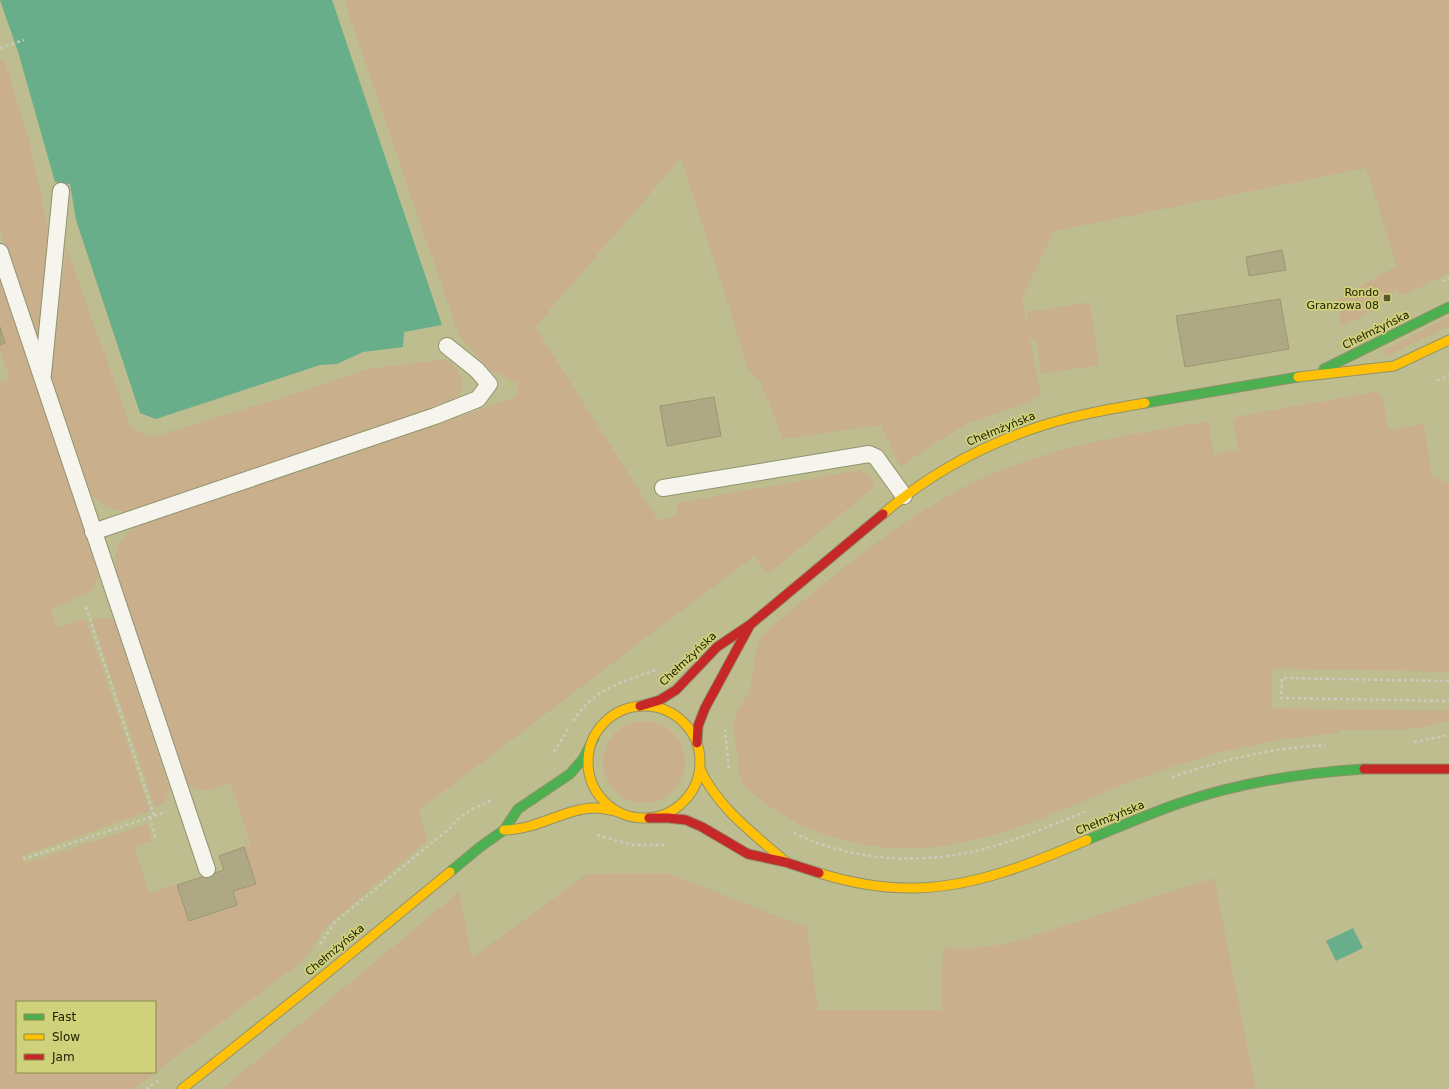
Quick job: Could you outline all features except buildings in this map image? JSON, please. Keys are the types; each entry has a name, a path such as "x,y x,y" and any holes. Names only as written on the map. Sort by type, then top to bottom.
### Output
{"street":[{"name":"Chełmżyńska","path":"1314,374 1449,307"},
{"name":"Chełmżyńska","path":"640,706 660,700 676,690 717,647 751,624 845,547 904,496 939,472 974,452 1025,431 1059,420 1099,411 1314,374 1394,366 1449,340"},
{"name":"Chełmżyńska","path":"697,743 698,726 705,708 751,624"},
{"path":"504,830 526,828 577,810 589,808 610,809 634,817 649,818 673,810 683,802 697,781 700,769 700,756 694,736 684,722 671,713 656,707 640,706 626,709 612,715 601,725 594,738 589,752 588,766 591,781 598,794 608,804 620,812"},
{"name":"Chełmżyńska","path":"182,1089 480,847 504,830 518,809 547,791 576,768 589,749 594,738"},
{"name":"Chełmżyńska","path":"700,769 704,780 716,798 786,862"},
{"name":"Chełmżyńska","path":"649,818 673,818 686,820 741,851 761,858 786,862 819,874 862,884 912,888 947,885 981,879 1018,868 1156,812 1202,796 1245,785 1285,777 1346,770 1449,770"}],"lane":[{"path":"42,379 62,191"},
{"path":"0,252 207,869"},
{"path":"93,532 435,416 478,399 489,384 477,370 447,346"},
{"path":"663,488 869,454 876,457 904,496"}],"path":[{"path":"0,48 14,42 24,40"},
{"path":"1437,381 1449,375"},
{"path":"86,607 154,816"},
{"path":"553,752 582,708 598,694 611,687 647,673 662,671"},
{"path":"1449,681 1282,678 1281,698 1449,702"},
{"path":"724,723 730,775"},
{"path":"1412,742 1449,735"},
{"path":"1169,778 1216,764 1256,755 1286,749 1331,744"},
{"path":"319,945 335,922 449,829 459,817 494,799"},
{"path":"23,859 185,805"},
{"path":"791,832 821,844 855,853 892,858 932,858 961,854 991,846 1049,826 1093,808"},
{"path":"150,817 156,839"},
{"path":"591,834 633,845 670,844"}],"shaded area":[{"path":"0,0 332,0 442,325 404,332 403,347 363,352 337,364 320,365 156,419 140,413 76,220 70,184 55,182 19,55"},
{"path":"344,0 1449,0 1449,273 1404,295 1399,294 1397,290 1375,300 1377,304 1375,310 1342,326 1336,300 1397,266 1366,168 1054,231 1022,298 1029,332 1027,312 1090,302 1099,365 1041,374 1036,339 1030,339 1041,396 1018,406 967,424 900,467 881,425 783,439 760,381 749,370 681,158 535,327 658,520 677,516 677,503 860,470 870,475 874,487 768,574 754,556 419,810 427,841 326,927 305,959 156,1072 156,1001 16,1001 16,1073 154,1073 133,1089 0,1089 0,382 10,379 0,351 0,345 5,343 0,327 0,278 99,576 91,591 52,609 51,614 55,619 54,623 57,627 83,619 86,620 150,811 22,856 25,863 147,824 152,841 134,847 149,893 177,885 189,921 237,905 233,891 256,884 244,847 251,845 231,783 214,789 200,790 185,782 116,572 115,563 117,548 123,538 141,523 309,469 518,396 518,384 490,370 459,336"},
{"path":"4,59 29,140 51,241 41,348 35,336 0,229 0,61"},
{"path":"66,247 131,428 152,437 271,401 367,369 445,359 454,365 464,384 456,400 128,513 107,507 88,493 51,376"},
{"path":"1449,317 1449,326 1389,355 1386,356 1383,353 1383,351"},
{"path":"1376,392 1382,395 1388,430 1424,424 1432,476 1449,484 1449,672 1272,668 1271,708 1449,711 1449,721 1411,729 1339,730 1339,733 1294,738 1205,756 1127,783 1021,826 985,837 948,845 910,848 872,846 829,836 803,826 777,811 752,793 742,781 738,769 734,722 736,713 750,689 754,657 761,639 786,614 861,554 934,504 987,476 1038,457 1085,444 1156,430 1204,422 1209,425 1214,454 1238,450 1233,421 1238,416"},
{"path":"109,618 115,623 169,788 168,795 165,800 155,807 92,620"},
{"path":"644,721 660,724 673,733 682,746 685,762 682,778 673,791 660,800 644,803 628,800 615,791 606,778 603,762 606,746 615,733 628,724"},
{"path":"668,873 807,928 818,1010 941,1010 943,947 967,949 1010,943 1214,878 1256,1089 222,1089 459,892 472,958 587,874"},
{"path":"1353,928 1363,948 1336,961 1326,941"}],"traffic: fast":[{"path":"1324,369 1449,307"},
{"path":"1145,403 1298,377"},
{"path":"450,872 480,847 504,830 518,809 570,774 583,759 594,738"},
{"path":"1087,840 1165,808 1223,790 1293,776 1364,769"}],"traffic: slow":[{"path":"1298,377 1394,366 1449,340"},
{"path":"883,514 919,486 938,474 998,442 1041,426 1067,419 1145,403"},
{"path":"644,706 665,710 684,722 696,741 700,762 696,783 684,802 665,814 644,818 623,814 604,802 592,783 588,762 592,741 604,722 623,710 644,706"},
{"path":"700,769 717,796 738,820 786,862"},
{"path":"504,830 528,827 583,809 597,808 619,812"},
{"path":"819,873 843,880 880,886 905,888 940,886 962,883 1004,872 1087,840"},
{"path":"182,1089 310,987 450,872"}],"traffic: jam":[{"path":"640,706 660,700 676,690 717,647 751,624 883,514"},
{"path":"697,743 698,726 705,708 750,625"},
{"path":"1364,769 1449,769"},
{"path":"649,818 686,820 702,827 748,854 785,862 819,873"}],"place":[{"name":"Rondo Granzowa 08","path":"1387,298"}]}
